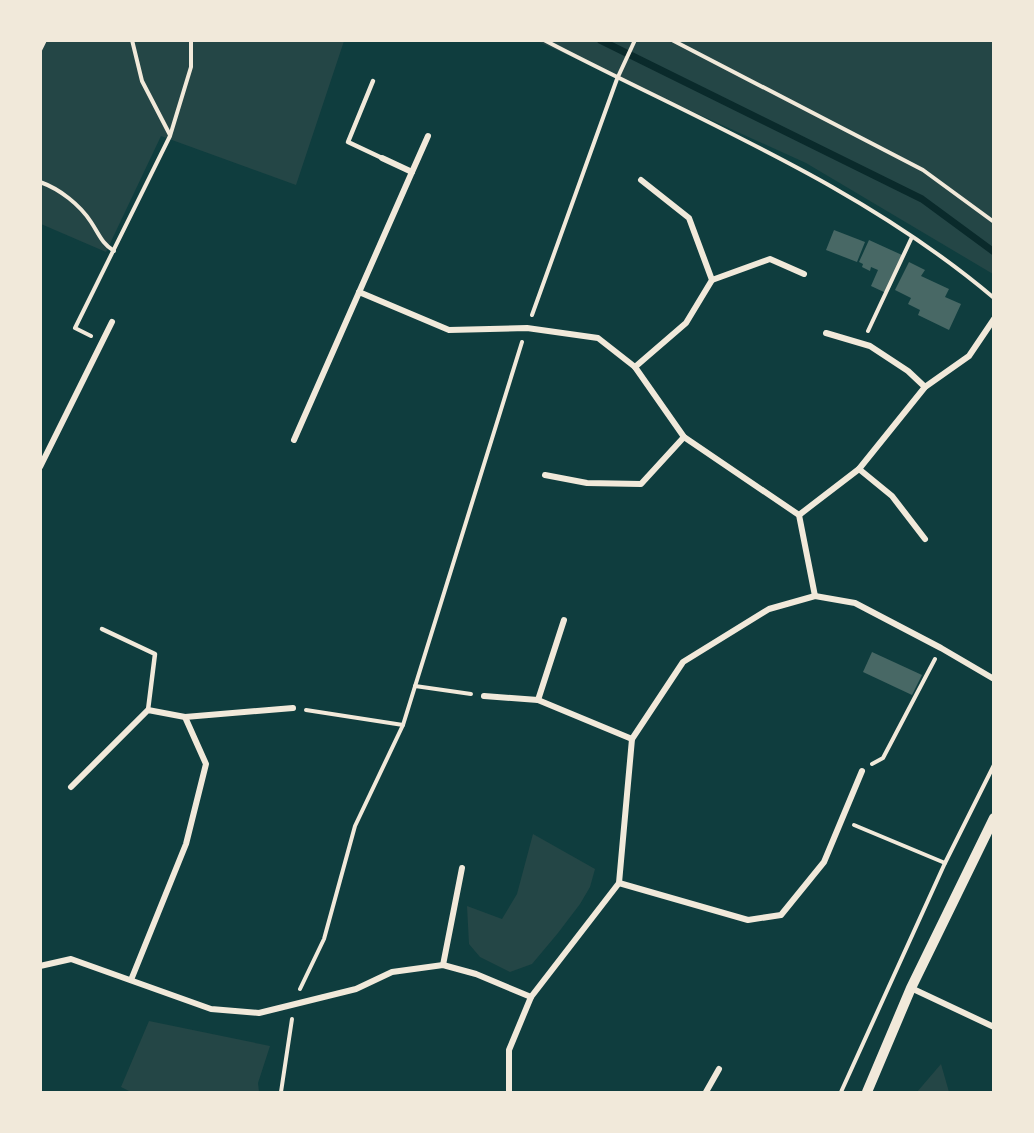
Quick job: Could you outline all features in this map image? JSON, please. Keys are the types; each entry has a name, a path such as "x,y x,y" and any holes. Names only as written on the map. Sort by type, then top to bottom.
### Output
{"street":[{"path":"294,440 428,136"},
{"path":"382,158 412,172"},
{"path":"641,180 689,218 712,280"},
{"path":"635,367 686,323 712,280 770,259 804,274"},
{"path":"359,292 448,330 527,328 598,338 635,367 684,437 799,515 815,596"},
{"path":"799,515 859,469 925,387 969,356 993,320"},
{"path":"40,467 112,322"},
{"path":"826,333 863,343 908,371 925,387"},
{"path":"545,475 587,483 641,484 684,437"},
{"path":"859,469 892,496 925,539"},
{"path":"509,1092 509,1050 531,997 619,883 632,739 682,662 769,609 815,596 855,603 941,648 993,679"},
{"path":"538,700 564,620"},
{"path":"484,696 538,700 632,739"},
{"path":"71,787 148,710 185,717 293,708"},
{"path":"130,980 186,844 206,764 185,717"},
{"path":"619,883 748,920 781,915 824,862 862,771"},
{"path":"867,1092 911,988 993,818"},
{"path":"443,965 462,868"},
{"path":"40,966 71,959 211,1010 259,1013 356,988 392,972 443,965 476,974 531,997"},
{"path":"911,988 993,1027"},
{"path":"706,1092 719,1069"}],"lane":[{"path":"373,81 348,142 382,158"},
{"path":"102,628 155,654 148,710"}],"path":[{"path":"40,50 45,40"},
{"path":"132,40 142,81 170,136"},
{"path":"103,341 75,328 170,136 191,67 191,40"},
{"path":"544,40 617,79 803,170 912,237 959,269 993,298"},
{"path":"535,308 621,68 635,40"},
{"path":"672,40 923,170 993,222"},
{"path":"40,182 49,185 75,203 91,221 104,245 114,251"},
{"path":"863,343 912,237"},
{"path":"301,983 324,939 355,826 403,725 520,347"},
{"path":"862,771 883,758 941,648"},
{"path":"415,686 484,696"},
{"path":"293,708 403,725"},
{"path":"841,1092 945,863 993,765"},
{"path":"842,820 945,863"},
{"path":"281,1092 290,1030"}],"shaded area":[{"path":"41,41 344,41 296,185 161,136 106,252 41,224"},
{"path":"537,41 993,41 993,274 806,163"},
{"path":"533,834 595,869 590,887 558,933 532,964 510,972 480,957 469,944 467,906 502,919 517,894"},
{"path":"149,1021 270,1046 258,1083 259,1092 131,1092 121,1087"},
{"path":"941,1064 949,1092 917,1092"}],"building":[{"path":"834,230 865,242 857,262 826,250"},
{"path":"869,240 902,255 886,293 871,286 878,270 871,267 870,271 862,267 863,264 859,262"},
{"path":"909,262 925,270 921,276 949,289 945,297 961,304 949,330 918,315 920,310 908,304 911,298 895,290"},
{"path":"872,652 922,675 912,695 863,672"}],"waterway":[{"path":"600,40 922,199 994,252"}]}
